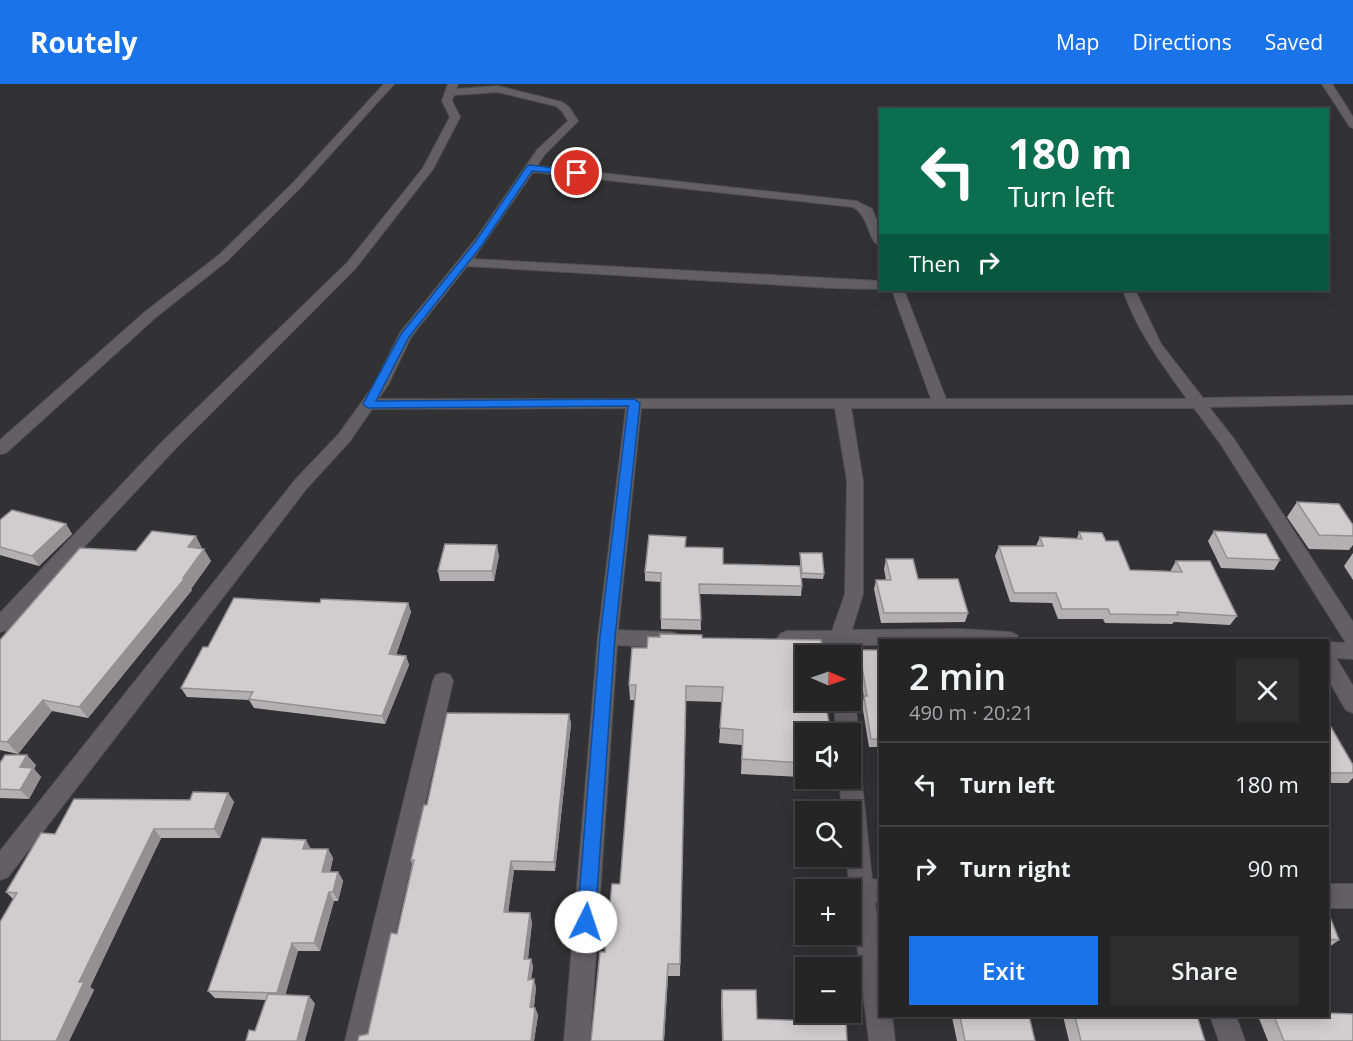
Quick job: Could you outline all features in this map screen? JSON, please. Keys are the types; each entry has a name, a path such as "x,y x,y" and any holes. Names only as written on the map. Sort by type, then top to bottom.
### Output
{"street":[{"path":"0,449 151,314 223,258 297,185 389,84"},
{"path":"1327,84 1353,125"},
{"path":"0,625 168,446 324,295 373,241 428,169 455,117 447,101 452,88 498,89 559,104 566,109 573,121 541,152 465,262 405,336 368,404 344,438 301,484 0,869"},
{"path":"530,168 879,207"},
{"path":"856,204 868,211 879,239"},
{"path":"465,262 879,285"},
{"path":"898,291 940,402"},
{"path":"1129,291 1155,345 1227,444 1353,638"},
{"path":"368,404 1198,403 1353,400"},
{"path":"840,645 854,594 855,481 842,402"},
{"path":"577,1041 608,637 634,403"},
{"path":"930,639 961,636 998,639"},
{"path":"608,637 693,640"},
{"path":"768,639 815,645"},
{"path":"861,646 879,644"},
{"path":"1329,650 1353,651"},
{"path":"1329,664 1353,704"},
{"path":"358,1041 443,681"},
{"path":"853,789 871,891 879,1000"},
{"path":"1329,896 1353,896"},
{"path":"880,1017 882,1041"},
{"path":"1222,1017 1232,1041"}],"building":[{"path":"1297,502 1339,504 1353,525 1353,536 1319,535"},
{"path":"12,510 66,524 32,556 0,547 0,520"},
{"path":"152,531 196,536 188,547 204,549 183,578 185,578 79,707 43,700 7,742 0,741 0,640 80,548 136,551"},
{"path":"1214,531 1266,534 1280,560 1227,558"},
{"path":"1079,532 1102,533 1106,541 1118,541 1130,570 1182,572 1176,561 1210,561 1237,616 1177,612 1178,615 1110,614 1108,609 1062,609 1056,593 1014,593 999,546 1043,546 1040,537 1082,539"},
{"path":"649,535 686,537 685,547 723,548 723,564 800,566 802,586 699,584 701,620 661,619 661,573 645,572"},
{"path":"445,544 497,545 492,571 438,571"},
{"path":"800,553 822,553 824,574 802,573"},
{"path":"886,559 913,559 918,579 958,579 968,613 884,613 876,580 891,580"},
{"path":"234,598 320,603 321,599 408,603 389,654 406,656 382,716 249,699 253,692 181,688 203,647 208,647"},
{"path":"660,634 702,635 702,638 821,640 822,645 795,645 795,711 827,711 829,723 795,723 795,763 742,759 743,730 720,728 723,687 686,686 680,964 668,964 663,1041 591,1041 600,952 605,952 612,884 620,884 636,685 629,685 632,648 647,648 648,637 660,637"},
{"path":"861,650 879,650 879,739 871,739 864,696 867,696"},
{"path":"447,713 569,714 554,862 511,861 504,912 530,913 524,959 531,959 528,980 534,979 530,1007 535,1008 531,1041 358,1041 359,1036 368,1034 391,933 397,934 414,860 411,860 424,805 427,805"},
{"path":"1329,724 1353,765 1353,773 1329,773"},
{"path":"5,755 27,755 20,767 33,768 20,790 0,789 0,763"},
{"path":"193,792 228,793 214,829 154,829 79,982 84,982 56,1041 0,1041 0,922 17,893 6,892 41,833 55,834 74,799 190,800"},
{"path":"262,838 306,840 303,849 328,849 322,872 338,872 333,892 329,892 314,943 292,943 277,993 208,991"},
{"path":"1329,915 1339,940 1329,939"},
{"path":"722,990 756,990 757,1019 795,1020 795,1023 846,1023 847,1041 723,1041"},
{"path":"268,994 309,996 297,1041 246,1041 249,1030 255,1031"},
{"path":"1329,1013 1353,1014 1353,1041 1284,1041 1274,1017 1329,1017"},
{"path":"960,1017 1029,1017 1035,1041 965,1041"},
{"path":"1075,1017 1197,1017 1205,1041 1081,1041"}],"route":[{"path":"577,173 530,168 479,243 405,336 381,385 368,404 634,403 608,637 586,922"}]}
